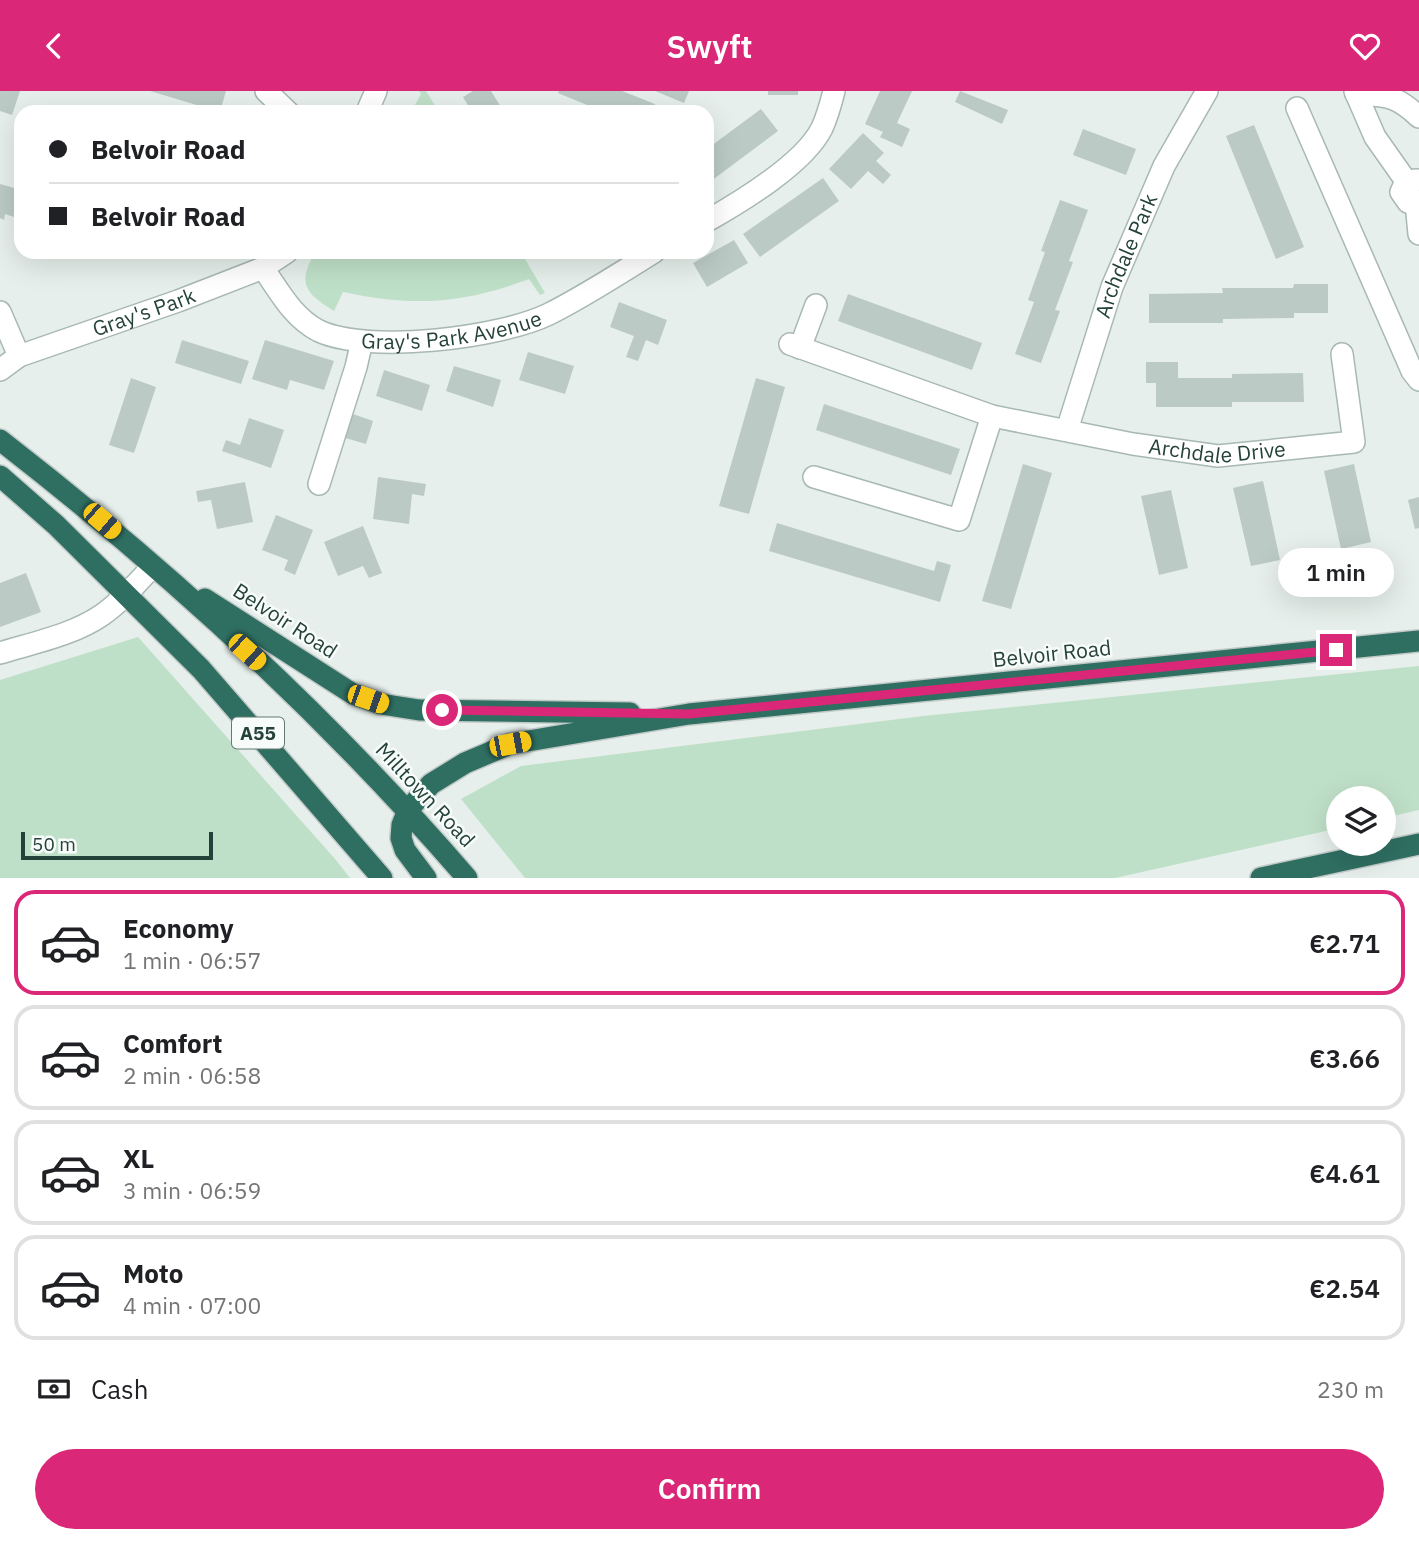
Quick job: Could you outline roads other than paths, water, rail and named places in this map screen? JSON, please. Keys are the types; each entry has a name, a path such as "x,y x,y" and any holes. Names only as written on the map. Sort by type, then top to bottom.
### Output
{"highway":[{"name":"Milltown Road","path":"0,440 85,506 266,669 408,810 467,878"},
{"name":"A55","path":"0,476 127,593 201,669 382,878"},
{"name":"Belvoir Road","path":"153,566 354,694 382,703 419,710 689,714"},
{"name":"Belvoir Road","path":"408,810 431,784 465,763 510,744 689,714 1419,641"},
{"path":"408,810 402,825 401,838 405,850 426,878"},
{"path":"1261,878 1419,844"}],"street":[{"path":"267,91 281,105"},
{"path":"714,216 782,171 804,152 821,128 834,91"},
{"name":"Archdale Park","path":"1067,430 1112,287 1164,166 1206,91"},
{"path":"1355,92 1403,102 1419,117"},
{"path":"1355,92 1375,137 1412,181 1401,188 1402,196 1408,202 1418,202 1419,234"},
{"path":"1297,108 1412,371 1419,380"},
{"name":"Gray's Park","path":"0,370 19,356 178,301 263,268 276,259"},
{"name":"Gray's Park Avenue","path":"263,268 294,313 319,330 348,340 436,340 489,332 547,315 642,259"},
{"name":"Archdale Drive","path":"816,305 795,346 992,416 1133,444 1218,456 1354,442 1342,354"},
{"path":"0,312 19,356"},
{"path":"319,484 362,341"},
{"path":"814,477 959,520 992,416"},
{"path":"0,653 68,631 100,617 153,566"}]}
